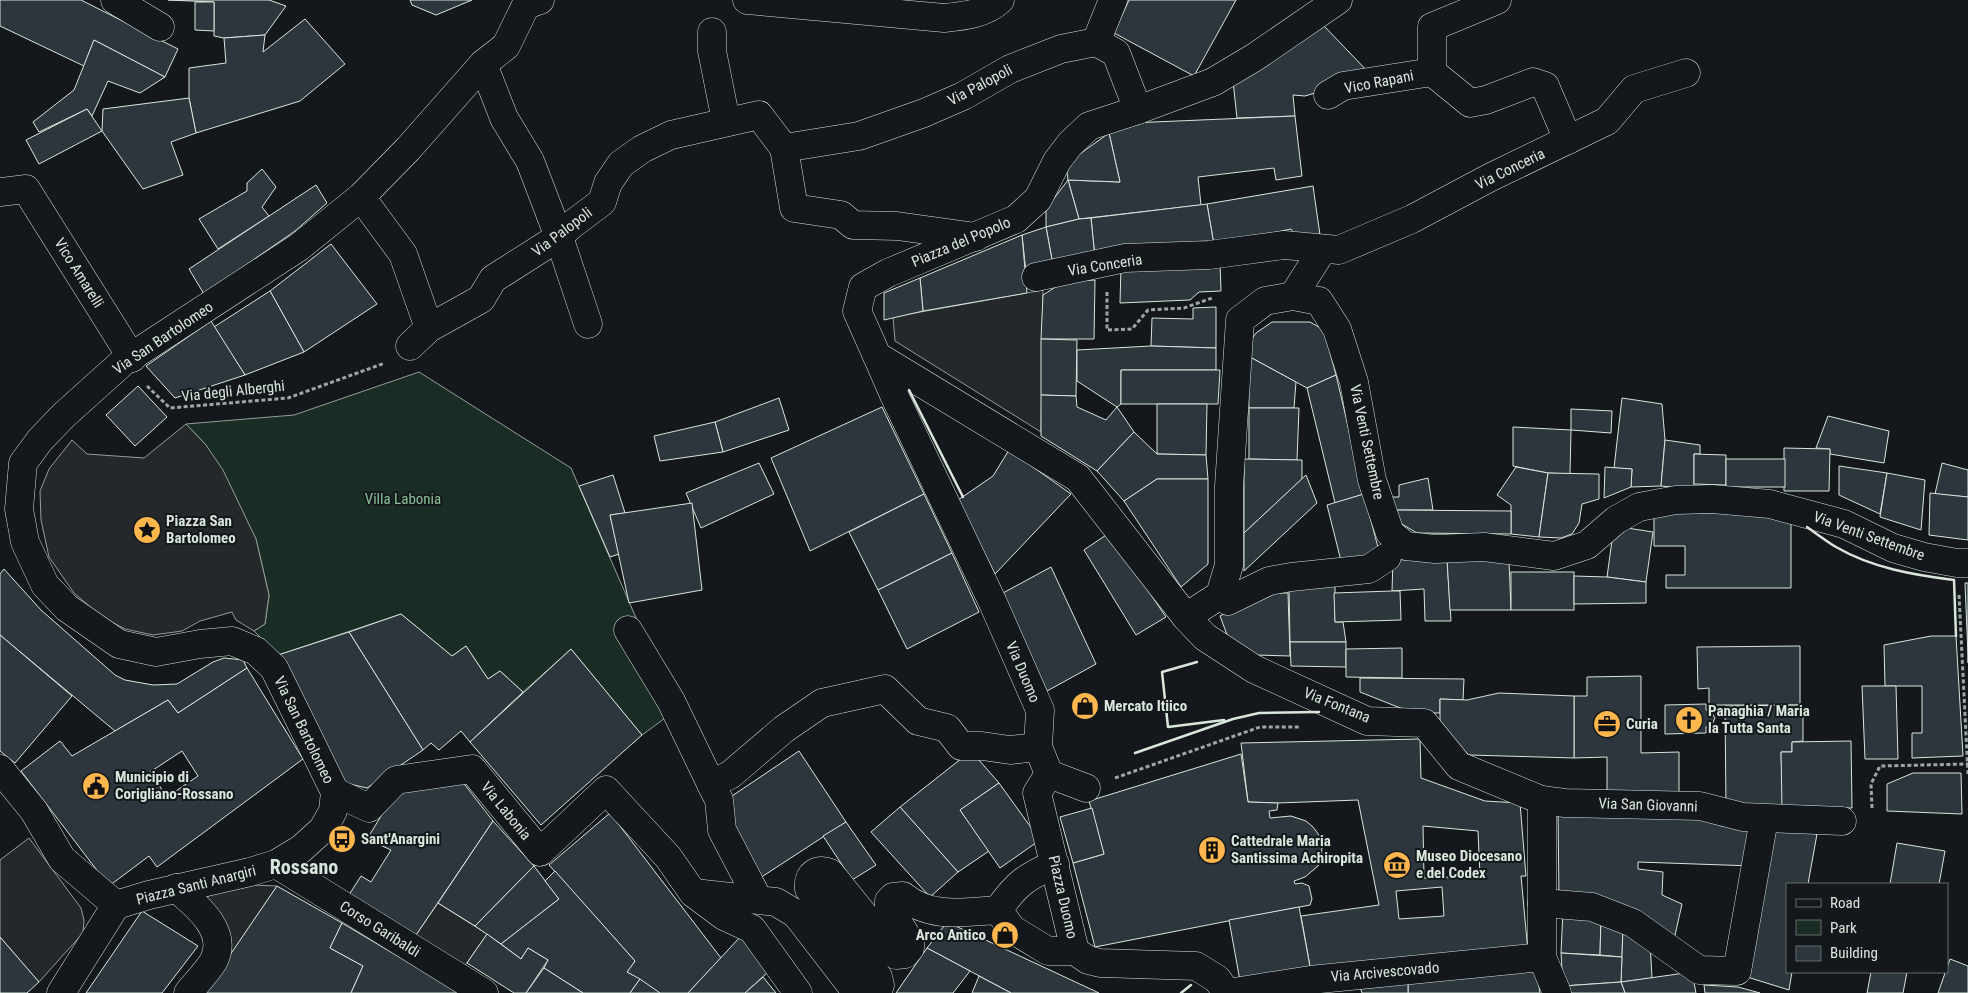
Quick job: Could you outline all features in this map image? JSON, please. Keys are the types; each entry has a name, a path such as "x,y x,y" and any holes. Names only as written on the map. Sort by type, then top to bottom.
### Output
{"street":[{"path":"115,0 160,27"},
{"path":"747,0 948,9 971,15 994,6 1000,0"},
{"path":"1113,0 1096,42 1116,54 1138,110"},
{"name":"Piazza del Popolo","path":"857,311 863,287 888,273 1016,219 1038,199 1057,161 1070,144 1089,126 1213,82 1255,57 1338,0"},
{"name":"Vico Rapani","path":"1432,72 1432,27 1498,0"},
{"name":"Via San Bartolomeo","path":"276,864 301,849 323,828 333,812 335,792 274,668 256,651 232,641 200,644 156,652 119,644 67,608 45,586 25,542 19,509 23,463 40,440 64,415 128,360 299,246 361,197 408,149 483,64 506,46 529,2"},
{"path":"712,32 712,51 726,121"},
{"name":"Via Palopoli","path":"784,148 859,136 924,113 963,96 1010,69 1061,50 1096,42"},
{"path":"483,64 504,118 530,161 559,237 588,324"},
{"name":"Vico Rapani","path":"1328,96 1343,86 1432,72 1470,103 1486,100 1533,82 1544,86 1568,140"},
{"name":"Via Conceria","path":"1036,277 1125,258 1209,255 1284,245 1339,250 1412,219 1490,177 1607,121 1634,89 1686,73"},
{"name":"Via Palopoli","path":"409,345 481,299 494,279 559,237 570,226 602,202 608,184 621,164 642,149 671,135 726,121 759,115 784,148 794,208 841,215 853,225 897,226 976,237"},
{"name":"Vico Amarelli","path":"13,191 128,360"},
{"path":"361,197 402,254 409,345"},
{"path":"1293,296 1323,249"},
{"name":"Via Venti Settembre","path":"1220,595 1229,565 1229,486 1240,320 1265,301 1293,296 1319,301 1337,329 1354,382 1372,480 1390,533 1406,546 1435,549 1484,547 1554,556 1587,545 1616,520 1640,507 1676,500 1712,499 1770,504 1844,524 1894,548 1916,555 1957,563 1968,563"},
{"name":"Via Duomo","path":"857,311 894,395 993,602 1040,710 1038,747 1049,774"},
{"name":"Via Fontana","path":"877,356 1078,478 1186,617 1205,637 1254,669 1367,721 1424,723 1459,766 1542,800"},
{"path":"1186,617 1220,595 1228,601 1270,581 1369,569 1387,556"},
{"path":"628,630 672,701 719,800 722,830 758,899"},
{"path":"711,784 730,775 784,729 822,703 886,689 918,721 946,728 961,746 982,746 1010,750 1038,747"},
{"path":"0,769 34,811 62,859 116,905 61,993"},
{"name":"Via Labonia","path":"335,792 369,808 396,780 472,770 540,852 606,790 668,858 693,893"},
{"path":"1049,774 1086,788"},
{"name":"Piazza Duomo","path":"1049,774 1037,793 1075,951 1088,960 1100,962 1196,966 1217,979 1228,993"},
{"path":"1542,800 1542,957 1557,993"},
{"name":"Via San Giovanni","path":"1542,800 1565,803 1700,806 1743,817 1842,821"},
{"path":"1542,904 1592,907 1633,923 1699,970 1738,971 1764,819"},
{"name":"Piazza Santi Anargiri","path":"116,905 176,888 250,872 276,864"},
{"name":"Corso Garibaldi","path":"276,864 484,993"},
{"path":"998,910 1010,893 1029,876 1055,864"},
{"path":"877,993 880,985 878,977 808,889 808,880 814,873 822,870 830,873 890,950 899,955 908,952 910,942 889,907 889,901 893,897 903,896 907,901 929,911 954,913 998,910"},
{"path":"176,888 200,908 214,928 217,939 217,951 213,962 188,993"},
{"path":"693,893 776,902 796,914 857,993"},
{"path":"693,893 724,916 752,929 798,993"},
{"path":"998,910 1012,929 1048,951 1075,951"},
{"name":"Via Arcivescovado","path":"1228,993 1310,980 1349,985 1542,957"}],"path":[{"path":"1107,262 1107,330 1132,329 1148,310 1184,308 1212,298"},
{"name":"Via degli Alberghi","path":"128,360 170,408 288,398 409,345"},
{"path":"1959,591 1968,774"},
{"path":"1086,788 1260,727 1309,727"},
{"path":"1872,816 1871,784 1880,766 1968,764"}],"green space":[{"name":"Villa Labonia","path":"419,372 571,468 676,710 642,735 571,649 523,692 500,671 488,679 466,646 452,656 401,614 278,655 254,631 265,624 269,595 256,539 206,445 186,424 294,415"}],"shaded area":[{"path":"1043,290 1041,432 895,341 893,317"},
{"name":"Piazza San Bartolomeo","path":"186,424 206,445 223,470 256,539 269,595 265,624 254,631 236,620 232,612 200,621 182,631 153,635 125,629 102,617 74,593 49,557 41,520 40,491 49,469 72,440 87,454 144,458"},
{"path":"29,838 81,908 84,920 83,933 39,982 0,937 0,860"},
{"path":"252,885 277,886 227,960 203,901 210,895"},
{"path":"438,903 487,934 464,967 414,938"}],"building":[{"path":"0,0 81,0 178,49 165,77 94,40 84,66 0,26"},
{"path":"168,0 269,0 286,6 265,35 224,38 214,36 214,2"},
{"path":"410,0 472,0 436,15 412,5"},
{"path":"1129,0 1236,0 1194,76 1114,33"},
{"path":"195,2 214,2 214,31 195,30"},
{"path":"305,19 345,64 300,101 196,133 189,98 189,68 226,63 224,38 265,35 263,52"},
{"path":"1324,26 1372,76 1305,96 1293,95 1295,116 1237,118 1233,81"},
{"path":"94,40 165,77 140,93 108,81 92,116 87,109 39,132 33,122 74,90"},
{"path":"189,98 196,133 171,142 183,175 143,189 102,131 103,109"},
{"path":"87,109 102,131 39,164 26,140"},
{"path":"1295,116 1302,176 1276,180 1274,168 1198,177 1201,205 1079,219 1068,180 1120,182 1109,133 1130,123"},
{"path":"1109,133 1120,182 1068,180 1066,164"},
{"path":"262,169 276,187 262,207 269,216 218,249 199,219 247,191 247,183"},
{"path":"1068,180 1079,219 1046,227 1046,209"},
{"path":"316,185 327,203 295,231 204,294 189,269"},
{"path":"1313,186 1320,235 1298,240 1291,229 1214,245 1207,204"},
{"path":"1207,204 1214,245 1095,258 1091,218"},
{"path":"1091,218 1095,258 1053,265 1046,227"},
{"path":"1046,227 1053,265 1026,272 1022,235"},
{"path":"1022,235 1027,293 923,311 920,278"},
{"path":"331,244 377,304 304,352 270,291"},
{"path":"1220,262 1221,291 1199,292 1190,300 1120,303 1121,266"},
{"path":"920,278 923,311 884,320 884,293"},
{"path":"1095,280 1094,339 1041,339 1043,295 1065,281"},
{"path":"270,291 304,352 245,375 214,327"},
{"path":"1216,307 1216,348 1151,346 1152,318 1193,319 1193,308"},
{"path":"211,321 245,375 175,398 146,366"},
{"path":"1272,322 1310,322 1324,330 1336,375 1307,388 1248,356 1248,344 1256,333"},
{"path":"1041,339 1077,340 1076,396 1041,395"},
{"path":"1151,346 1216,348 1216,370 1121,370 1121,404 1117,407 1077,381 1077,350"},
{"path":"1248,356 1296,382 1294,408 1249,408"},
{"path":"1121,370 1220,370 1218,404 1121,404"},
{"path":"1336,375 1364,494 1335,503 1307,388"},
{"path":"138,386 167,417 135,446 106,415"},
{"path":"1041,395 1076,396 1077,407 1106,420 1117,407 1134,432 1097,471 1041,436"},
{"path":"779,398 789,430 723,452 715,422"},
{"path":"1622,398 1662,404 1665,440 1661,486 1631,487 1632,469 1614,468"},
{"path":"1157,404 1207,404 1206,455 1157,454"},
{"path":"882,407 924,494 810,551 771,458"},
{"path":"1249,408 1299,408 1297,460 1249,459"},
{"path":"1571,409 1612,411 1611,433 1571,430"},
{"path":"1828,416 1889,431 1884,463 1830,454 1830,449 1816,448"},
{"path":"715,422 723,452 660,461 654,436"},
{"path":"1513,427 1571,430 1570,474 1548,473 1513,466"},
{"path":"1134,432 1157,454 1206,455 1208,479 1157,479 1124,501 1097,471"},
{"path":"1665,440 1700,445 1700,454 1694,454 1694,489 1661,486"},
{"path":"1784,448 1830,449 1829,491 1784,491"},
{"path":"1009,450 1071,494 995,574 958,500 993,476"},
{"path":"1694,454 1726,455 1726,485 1694,484"},
{"path":"1244,459 1302,460 1302,479 1244,533"},
{"path":"1726,459 1785,459 1785,487 1726,487"},
{"path":"759,463 774,494 701,528 686,493"},
{"path":"1942,463 1968,470 1968,497 1935,494"},
{"path":"1839,466 1887,473 1880,514 1839,495"},
{"path":"1516,467 1548,473 1539,537 1511,534 1511,505 1497,495"},
{"path":"1605,467 1632,469 1631,487 1604,498"},
{"path":"1548,473 1599,474 1599,499 1582,504 1579,523 1572,534 1561,538 1539,537"},
{"path":"1887,473 1925,480 1921,530 1880,517"},
{"path":"613,475 625,513 610,515 619,554 610,557 579,486"},
{"path":"1306,475 1317,503 1244,571 1244,533"},
{"path":"1428,478 1433,510 1393,510 1389,497 1399,497 1399,485"},
{"path":"1157,479 1208,479 1208,564 1181,587 1124,501"},
{"path":"1930,493 1968,497 1968,540 1929,535"},
{"path":"924,494 952,553 878,590 849,532"},
{"path":"1364,494 1380,555 1342,565 1327,505"},
{"path":"692,503 702,590 629,603 610,515"},
{"path":"1393,510 1511,511 1511,534 1417,533 1400,523"},
{"path":"1654,513 1791,513 1791,588 1666,588 1666,575 1685,575 1685,546 1654,546"},
{"path":"1614,526 1653,532 1646,582 1607,577"},
{"path":"1109,533 1166,617 1136,635 1084,550"},
{"path":"952,553 979,612 907,649 878,590"},
{"path":"1447,559 1451,621 1425,621 1424,589 1392,591 1393,560"},
{"path":"1447,559 1509,561 1511,610 1450,610"},
{"path":"1051,567 1096,664 1047,691 1003,593"},
{"path":"4,569 41,610 115,675 125,680 153,685 177,684 213,662 224,658 243,660 247,668 178,713 168,700 115,731 0,635 0,574"},
{"path":"1511,572 1574,572 1574,610 1511,610"},
{"path":"1574,576 1607,577 1646,582 1646,603 1574,604"},
{"path":"1965,583 1968,583 1968,656"},
{"path":"1335,586 1335,622 1343,622 1346,642 1290,642 1289,588"},
{"path":"1400,591 1401,620 1335,622 1334,593"},
{"path":"1265,593 1288,593 1290,656 1255,655 1229,640 1220,616"},
{"path":"401,614 452,656 466,646 488,679 500,671 523,692 470,742 461,731 439,750 431,743 423,750 349,632"},
{"path":"349,632 423,750 367,788 345,783 278,655"},
{"path":"0,635 72,696 15,763 0,751"},
{"path":"1931,636 1956,636 1963,756 1912,758 1912,733 1922,733 1922,686 1885,686 1884,645"},
{"path":"1290,642 1346,642 1346,667 1291,666"},
{"path":"1800,646 1800,705 1709,705 1709,688 1698,689 1697,647"},
{"path":"1402,648 1402,678 1346,677 1346,649"},
{"path":"571,649 642,735 541,825 470,742"},
{"name":"Municipio di Corigliano-Rossano","path":"247,668 303,759 157,867 149,856 109,886 21,771 60,741 72,756 168,700 178,713","holes":["182,751 198,776 167,797 150,772"]},
{"name":"Curia","path":"1641,676 1641,753 1679,752 1679,794 1607,794 1607,757 1574,758 1574,696 1587,696 1587,677"},
{"path":"1360,678 1464,679 1463,700 1440,699 1440,713 1413,713 1360,692"},
{"path":"1862,686 1896,686 1898,759 1865,759"},
{"path":"1499,693 1574,696 1574,758 1469,755 1445,731 1440,723 1440,699 1467,700"},
{"name":"Panaghia / Maria la Tutta Santa","path":"1706,704 1706,710 1712,713 1715,718 1712,725 1706,727 1706,733 1665,734 1665,705"},
{"path":"1803,705 1803,741 1792,742 1792,752 1781,752 1783,806 1726,807 1725,706"},
{"name":"Museo Diocesano e del Codex","path":"1420,739 1421,778 1485,801 1520,803 1526,876 1521,876 1528,952 1311,972 1301,916 1379,905 1358,800 1278,803 1248,802 1241,743","holes":["1423,826 1478,831 1480,876 1424,878","1442,887 1444,916 1399,919 1396,891"]},
{"path":"1851,741 1852,808 1782,809 1781,752 1792,752 1792,742"},
{"path":"799,751 846,822 760,878 726,828 726,800"},
{"path":"971,751 999,783 960,810 989,851 958,872 900,807"},
{"name":"Cattedrale Maria Santissima Achiropita","path":"1241,754 1248,802 1278,803 1277,810 1269,811 1270,818 1291,816 1306,821 1319,835 1322,847 1318,866 1305,877 1294,881 1295,884 1302,883 1309,886 1312,899 1310,905 1095,947 1073,863 1104,854 1089,801"},
{"path":"1913,773 1961,773 1962,814 1887,811 1887,784"},
{"path":"458,776 493,821 414,938 347,898 361,876 371,882 391,850 367,839 397,790"},
{"path":"999,783 1040,840 1000,868 960,810"},
{"path":"1770,806 1810,806 1806,832 1817,834 1808,883 1786,883 1786,973 1792,973 1789,990 1744,976"},
{"path":"900,807 958,872 930,897 871,832"},
{"path":"1092,808 1104,854 1073,863 1060,817"},
{"path":"1558,811 1721,817 1721,826 1756,830 1753,866 1638,862 1638,869 1663,872 1662,895 1682,904 1673,944 1559,899"},
{"path":"610,813 721,958 688,993 659,993 627,972 635,961 549,865"},
{"path":"493,821 534,866 475,926 438,903"},
{"path":"846,822 876,865 852,880 823,836"},
{"path":"1897,843 1945,851 1939,883 1890,883"},
{"path":"534,866 559,899 501,944 475,926"},
{"path":"555,871 635,961 627,972 640,979 630,993 583,993 544,968 548,960 528,948 521,959 501,944 559,899 545,881"},
{"path":"277,886 342,923 330,948 363,966 351,993 204,993"},
{"path":"1299,907 1311,972 1240,981 1229,920"},
{"path":"1563,910 1601,917 1600,955 1561,953"},
{"path":"142,911 198,946 162,993 86,993"},
{"path":"1601,917 1623,927 1622,957 1600,955"},
{"path":"947,922 1099,993 1011,993 927,948"},
{"path":"342,923 460,993 351,993 363,966 330,948"},
{"path":"1623,927 1650,942 1652,978 1621,982"},
{"path":"487,934 521,959 528,948 548,960 526,993 514,993 467,963"},
{"path":"741,936 767,973 745,993 688,993"},
{"path":"0,937 39,982 27,993 0,993"},
{"path":"927,948 970,971 953,993 896,993"},
{"path":"1561,953 1622,957 1621,982 1563,986"},
{"path":"1950,959 1968,966 1968,993 1938,993 1945,973 1948,973"},
{"path":"544,968 583,993 526,993"},
{"path":"1536,968 1540,993 1408,993 1408,980"},
{"path":"1692,972 1696,993 1625,993 1621,982"},
{"path":"1871,973 1907,973 1903,993 1867,993"},
{"path":"979,976 1011,993 972,993"},
{"path":"763,977 776,993 745,993"},
{"path":"640,979 660,993 630,993"},
{"path":"1408,980 1408,993 1362,993 1359,984"},
{"path":"1621,982 1625,993 1567,993 1563,986"},
{"path":"1704,985 1738,987 1760,993 1705,993"}],"wall":[{"path":"909,390 963,497"},
{"path":"1807,527 1836,547 1864,560 1894,570 1954,580 1956,636"},
{"path":"1197,662 1162,672 1168,727 1224,720"},
{"path":"1135,753 1233,719 1259,713 1319,712"},
{"path":"1181,993 1191,985"}],"place":[{"name":"Piazza San Bartolomeo","path":"147,530"},
{"name":"Mercato Itiico","path":"1085,706"},
{"name":"Panaghia / Maria la Tutta Santa","path":"1689,720"},
{"name":"Curia","path":"1607,724"},
{"name":"Municipio di Corigliano-Rossano","path":"96,786"},
{"name":"Sant'Anargini","path":"342,839"},
{"name":"Cattedrale Maria Santissima Achiropita","path":"1212,850"},
{"name":"Museo Diocesano e del Codex","path":"1397,865"},
{"name":"Arco Antico","path":"1005,935"}],"district":[{"name":"Rossano","path":"304,867"}]}
